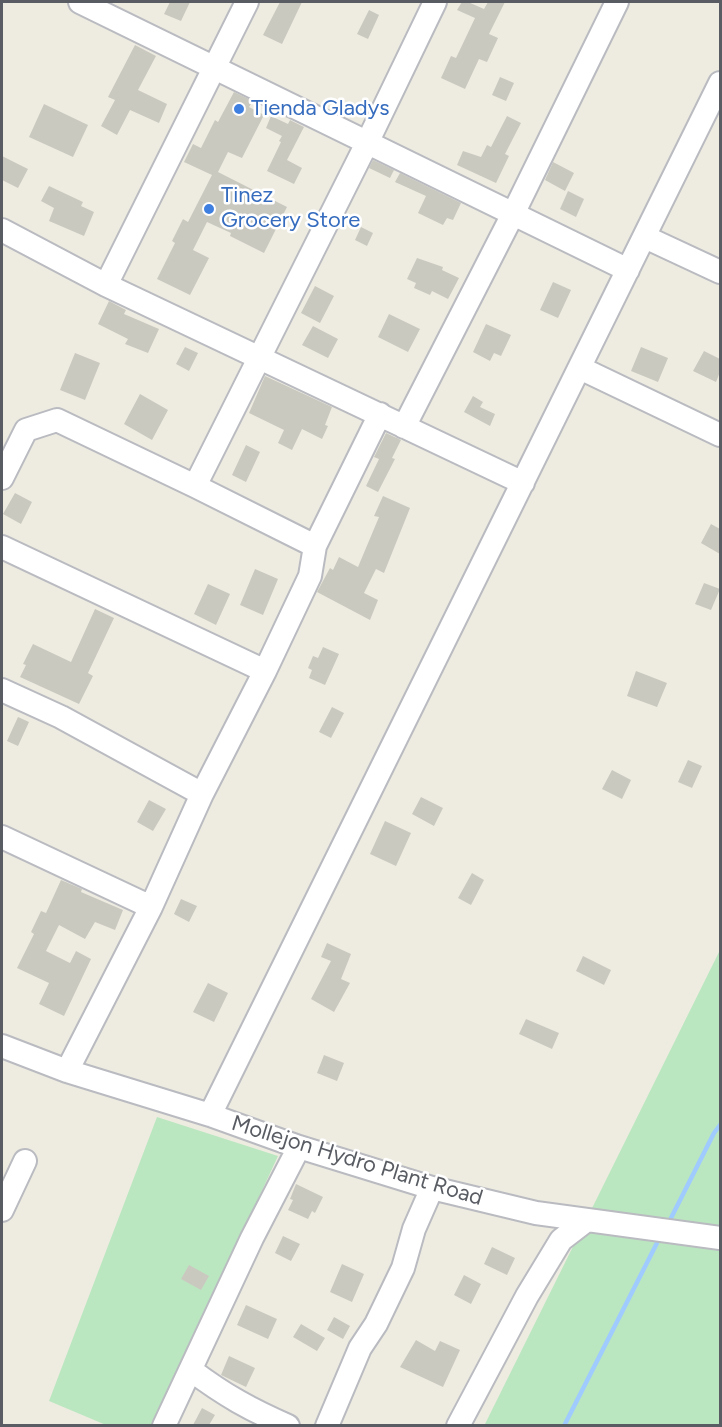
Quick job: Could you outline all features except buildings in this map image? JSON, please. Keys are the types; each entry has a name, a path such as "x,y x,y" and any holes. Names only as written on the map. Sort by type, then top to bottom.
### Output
{"street":[{"path":"80,2 628,270"},
{"path":"106,285 247,2"},
{"path":"195,486 435,2"},
{"path":"404,427 513,214 617,2"},
{"path":"210,1115 628,270 718,96"},
{"path":"2,230 106,285 523,483"},
{"path":"645,237 720,272"},
{"path":"580,368 720,435"},
{"path":"68,1071 151,908 202,794 310,576 315,546 380,414"},
{"path":"2,478 26,430 57,420 315,546"},
{"path":"2,547 265,670"},
{"path":"2,690 61,717 202,794"},
{"path":"2,837 151,908"},
{"name":"Mollejon Hydro Plant Road","path":"2,1046 68,1071 432,1188 536,1213 720,1238"},
{"path":"164,1425 252,1238 299,1147"},
{"path":"2,1210 25,1161"},
{"path":"327,1425 360,1348 376,1324 403,1268 414,1229 432,1188"},
{"path":"458,1425 551,1255 561,1240 587,1220"},
{"path":"191,1370 246,1408 288,1425"}],"green space":[{"path":"720,950 720,1425 484,1426"},
{"path":"157,1117 278,1156 154,1425 106,1425 49,1401"}],"waterway":[{"path":"671,1218 720,1125"},
{"path":"564,1426 657,1243"}],"place":[{"name":"Tienda Gladys","path":"239,109"},
{"name":"Tinez Grocery Store","path":"209,209"}]}
